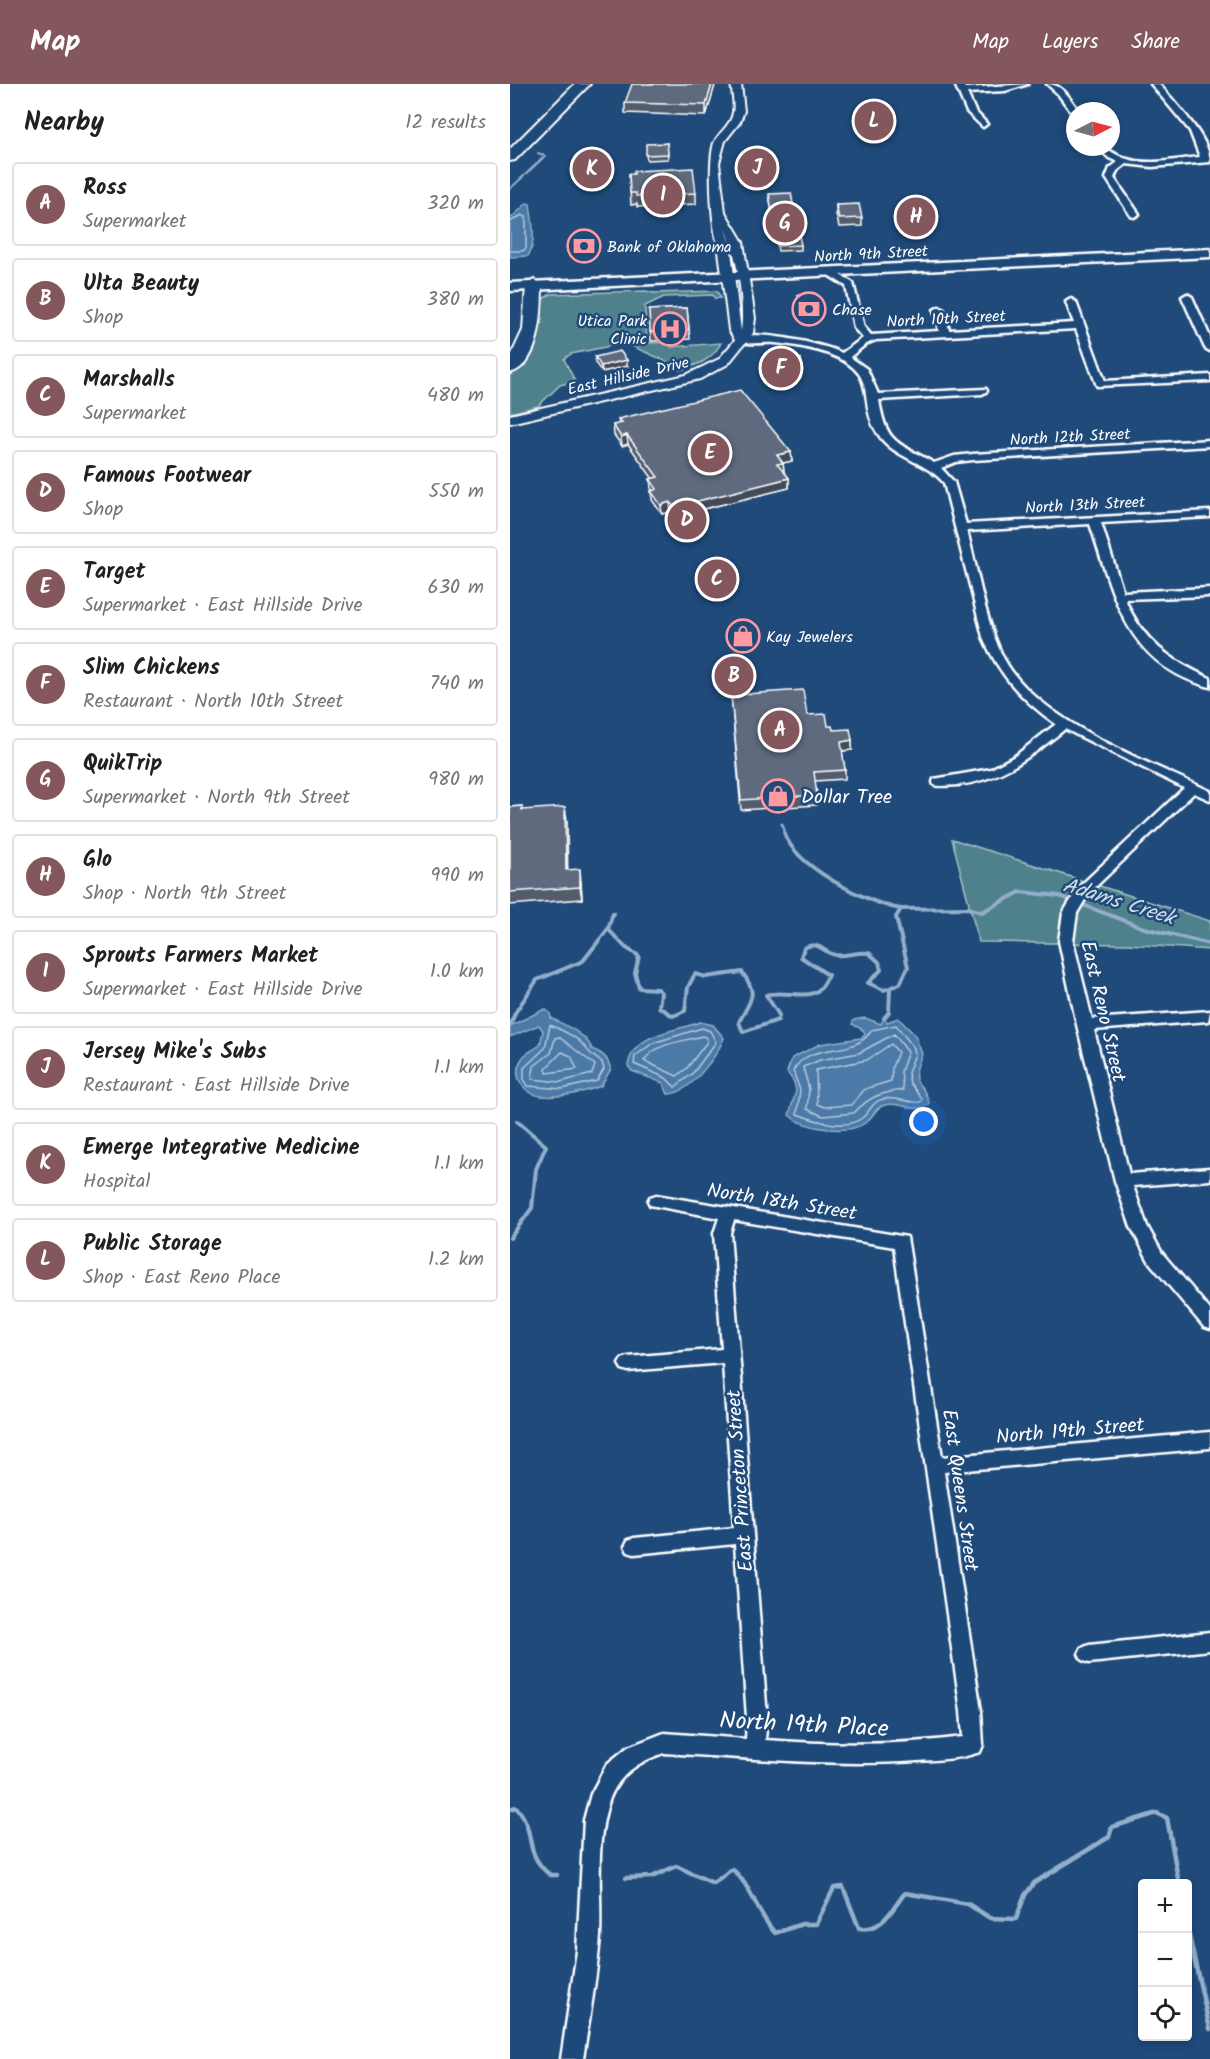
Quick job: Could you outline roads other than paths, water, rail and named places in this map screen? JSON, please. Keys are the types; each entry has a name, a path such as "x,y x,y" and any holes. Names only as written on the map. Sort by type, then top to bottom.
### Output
{"highway":[{"path":"510,142 569,84"},
{"path":"510,156 583,84"},
{"path":"528,119 547,106"},
{"path":"510,350 522,330 521,286"},
{"path":"510,368 524,352 531,336 521,286"}],"main road":[{"name":"North 9th Street","path":"521,286 1210,253"}],"street":[{"path":"736,84 739,111 735,122 720,141 714,162 720,212 719,231 735,276 735,330 740,339 814,348 843,357 864,372 874,397 884,436 903,452 933,467 949,482 989,637 1001,666 1023,693 1063,724 1210,796"},
{"path":"983,124 971,112 961,88 1005,89 1024,84"},
{"path":"1051,84 1068,102"},
{"path":"1110,156 1145,164 1207,159 1194,130 1155,84"},
{"path":"1124,161 1113,170 1110,178 1134,214"},
{"path":"850,285 864,269"},
{"path":"828,271 850,285 859,328 868,338"},
{"path":"1187,297 1210,348"},
{"path":"1071,303 1101,384 1210,378"},
{"path":"939,310 945,333"},
{"name":"North 10th Street","path":"843,357 868,338 1079,326"},
{"name":"East Hillside Drive","path":"510,419 690,378 724,360 740,339"},
{"path":"874,397 982,391"},
{"name":"North 12th Street","path":"933,467 954,459 973,456 1210,443"},
{"name":"North 13th Street","path":"961,528 1210,514"},
{"path":"1094,520 1133,628 1152,651 1167,663 1210,683"},
{"path":"1120,596 1210,592"},
{"path":"939,782 969,780 1001,771 1021,759 1063,724"},
{"name":"East Reno Street","path":"1192,788 1079,896 1070,913 1066,941 1084,1025 1123,1181 1139,1227 1156,1258 1210,1322"},
{"path":"1084,1025 1208,1016"},
{"path":"1123,1181 1210,1174"},
{"name":"North 18th Street","path":"656,1201 901,1242"},
{"name":"East Princeton Street","path":"728,1214 722,1233 757,1718 755,1748"},
{"name":"East Queens Street","path":"901,1242 971,1711 973,1744"},
{"path":"628,1364 730,1355"},
{"name":"North 19th Street","path":"934,1465 1210,1440"},
{"path":"634,1546 742,1535"},
{"path":"1089,1654 1210,1641"},
{"name":"North 19th Place","path":"572,2059 590,1935 589,1853 599,1804 615,1770 634,1752 664,1743 876,1756 973,1744"}],"water":[{"path":"527,203 530,204 533,224 531,250 528,256 510,257 510,219"},
{"path":"545,1009 550,1013 551,1018 580,1034 592,1049 606,1059 611,1069 601,1086 556,1096 541,1096 523,1087 518,1075 520,1062 524,1056 540,1045 543,1031 539,1025 510,1037 510,1026"},
{"path":"865,1018 881,1024 884,1018 887,1022 898,1018 915,1035 922,1054 916,1079 927,1095 929,1104 919,1109 897,1104 885,1105 878,1108 865,1123 848,1129 815,1127 789,1115 796,1091 794,1082 787,1072 792,1058 820,1044 861,1038 865,1034 863,1030 852,1024 854,1020"},
{"path":"700,1022 713,1025 724,1038 709,1064 685,1088 668,1094 663,1083 632,1071 628,1066 631,1055 646,1040"}],"waterway":[{"path":"510,189 545,156 538,153"},
{"path":"782,824 785,833"},
{"path":"784,832 802,858 817,870 870,900 901,909"},
{"name":"Adams Creek","path":"901,909 967,908 982,912 1020,892 1059,896 1144,928 1210,944"},
{"name":"Adams Creek","path":"608,929 625,947 639,956 635,973 639,988 658,989 661,993 659,1007 673,1016 685,1011 688,987 695,974 706,977 742,972 752,992 750,1002 739,1022 743,1032 778,1020 779,1015 766,995 810,994 823,985 828,975 801,957 804,948 809,946 817,946 835,955 869,953 879,962 881,970 868,983 884,990 900,984 908,967 896,917 901,909"},
{"path":"608,929 613,913"},
{"name":"Adams Creek","path":"510,1026 515,1013 537,980 583,961 608,929"},
{"path":"884,1018 889,1012 890,990"},
{"path":"510,1238 532,1208 536,1169 546,1146 517,1121"},
{"path":"510,1809 516,1807 523,1816 532,1850 541,1866 550,1875 557,1875"},
{"path":"626,1878 652,1877 676,1866 713,1883 732,1869 745,1884 775,1933 802,1924 816,1924 834,1888 843,1887 859,1928 867,1928 880,1923 905,1893 968,1904 990,1918 1016,1919 1025,1895 1034,1883 1109,1837 1112,1827 1157,1813 1167,1818 1178,1879"},
{"path":"1188,1933 1210,2029"}],"place":[{"name":"Public Storage","path":"874,121"},
{"name":"Jersey Mike's Subs","path":"757,168"},
{"name":"Emerge Integrative Medicine","path":"592,169"},
{"name":"Sprouts Farmers Market","path":"663,195"},
{"name":"Glo","path":"916,217"},
{"name":"QuikTrip","path":"785,223"},
{"name":"Bank of Oklahoma","path":"584,246"},
{"name":"Chase","path":"809,309"},
{"name":"Utica Park Clinic","path":"670,329"},
{"name":"Slim Chickens","path":"781,368"},
{"name":"Target","path":"710,453"},
{"name":"Famous Footwear","path":"687,520"},
{"name":"Marshalls","path":"717,579"},
{"name":"Kay Jewelers","path":"743,636"},
{"name":"Ulta Beauty","path":"734,676"},
{"name":"Ross","path":"780,730"},
{"name":"Dollar Tree","path":"778,796"}]}
